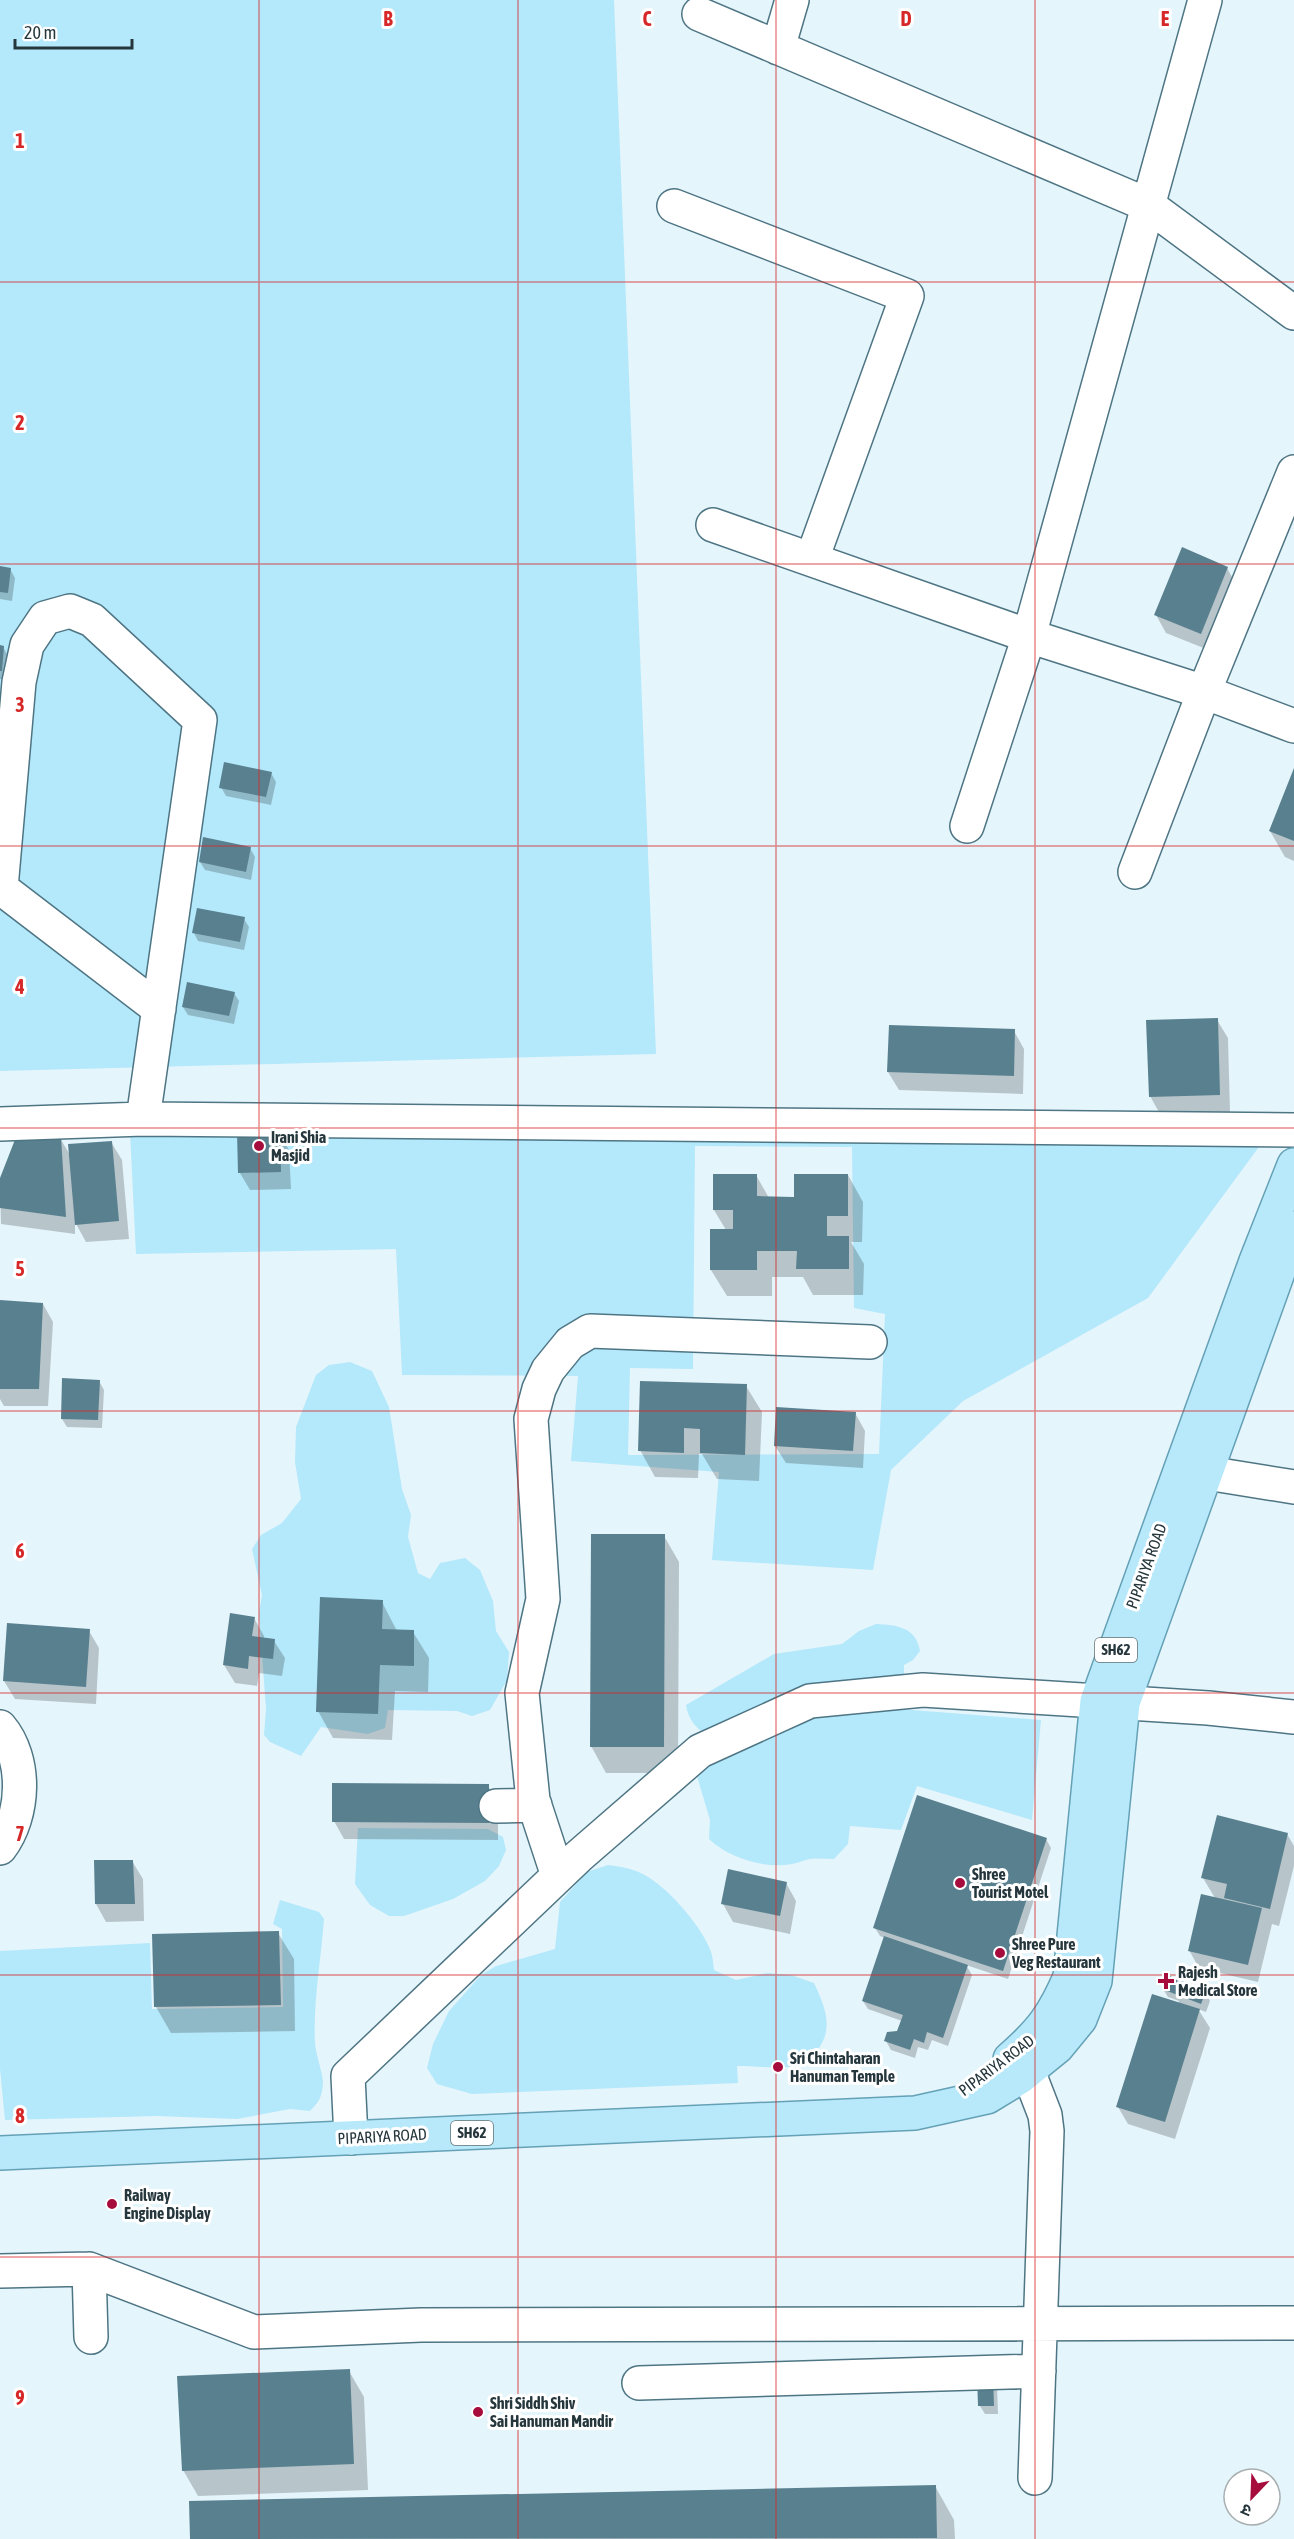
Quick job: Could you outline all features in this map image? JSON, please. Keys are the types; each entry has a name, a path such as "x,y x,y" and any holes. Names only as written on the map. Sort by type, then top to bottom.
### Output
{"main road":[{"name":"PIPARIYA ROAD","path":"943,2106 977,2077 1011,2058 1041,2030 1058,2004 1070,1977 1110,1702 1256,1261 1293,1171"},
{"name":"PIPARIYA ROAD","path":"0,2153 915,2113 987,2097 1028,2070 1057,2047 1080,2019 1095,1981 1110,1702 1207,1473 1294,1228"}],"street":[{"path":"778,48 792,0"},
{"path":"967,826 1029,636 1205,0"},
{"path":"699,14 1148,205 1294,313"},
{"path":"674,206 907,296 813,559"},
{"path":"1135,873 1204,692 1294,472"},
{"path":"713,525 1029,636 1204,692 1294,726"},
{"path":"143,1119 159,1009 200,720 92,620 70,611 45,618 27,645 19,682 1,888 159,1009"},
{"path":"2,1129 143,1119 1294,1130"},
{"path":"558,1876 535,1805 522,1693 543,1599 531,1419 539,1389 552,1364 570,1343 590,1331 870,1342"},
{"path":"1207,1473 1294,1487"},
{"path":"351,2138 348,2076 558,1876 700,1751 810,1701 923,1690 1208,1708 1294,1717"},
{"path":"0,1727 6,1733 18,1767 19,1803 8,1837 0,1848"},
{"path":"496,1806 535,1805"},
{"path":"1028,2070 1044,2115 1047,2131 1035,2478"},
{"path":"0,2271 89,2270 254,2332 421,2325 1294,2323"},
{"path":"89,2270 91,2337"},
{"path":"639,2383 1039,2371"}],"shaded area":[{"path":"0,0 614,0 656,1054 0,1071"},
{"path":"130,1132 1264,1140 1148,1298 963,1401 891,1470 873,1570 712,1560 719,1472 571,1461 578,1376 402,1375 396,1249 136,1254","holes":["695,1146 852,1147 854,1308 885,1314 879,1454 628,1455 630,1368 693,1369"]},
{"path":"350,1362 372,1371 389,1407 402,1489 411,1515 408,1537 418,1573 430,1579 440,1563 465,1558 480,1570 493,1601 496,1631 509,1652 507,1680 490,1710 472,1716 457,1711 388,1710 385,1728 368,1734 321,1727 301,1756 270,1742 264,1735 266,1709 259,1613 262,1595 252,1549 261,1535 282,1523 301,1499 295,1462 296,1427 316,1375 329,1365"},
{"path":"876,1624 904,1629 910,1632 918,1643 920,1651 913,1660 904,1665 904,1687 711,1738 698,1728 689,1716 686,1705 774,1654 842,1644 859,1631"},
{"path":"886,1708 1041,1720 1032,1820 917,1786 901,1830 850,1826 848,1844 834,1859 810,1859 794,1864 770,1865 737,1857 709,1839 710,1820 694,1766 797,1718"},
{"path":"358,1828 488,1829 503,1837 506,1850 499,1866 485,1881 453,1899 404,1916 389,1916 370,1905 355,1884"},
{"path":"608,1865 643,1874 666,1891 701,1932 712,1954 714,1970 736,1980 767,1973 791,1975 814,1983 822,2001 827,2026 822,2043 810,2059 801,2065 791,2067 737,2066 738,2083 472,2094 437,2084 427,2068 433,2044 449,2011 481,1975 496,1966 555,1949 560,1902 587,1872"},
{"path":"280,1900 319,1912 324,1919 315,2028 316,2048 323,2083 320,2099 310,2111 290,2109 237,2119 157,2116 5,2120 0,2069 0,1951 150,1943 152,2009 283,2007 282,1929 273,1924"}],"building":[{"path":"1182,547 1228,567 1201,634 1154,615"},
{"path":"0,566 11,568 8,593 0,592"},
{"path":"0,645 4,646 2,671 0,671"},
{"path":"224,762 272,772 266,797 219,788"},
{"path":"1294,768 1294,841 1269,831"},
{"path":"203,837 251,847 246,872 199,862"},
{"path":"197,908 245,917 240,942 192,933"},
{"path":"187,982 235,992 229,1016 182,1007"},
{"path":"1218,1018 1220,1095 1149,1097 1146,1020"},
{"path":"889,1025 1015,1029 1014,1076 887,1072"},
{"path":"280,1130 281,1172 238,1173 237,1132"},
{"path":"16,1137 61,1137 66,1217 0,1208 0,1178"},
{"path":"112,1141 119,1221 75,1225 68,1144"},
{"path":"713,1174 757,1174 757,1196 794,1197 794,1174 848,1174 848,1216 827,1216 827,1236 849,1236 849,1269 796,1269 797,1251 757,1251 757,1270 710,1270 710,1229 733,1229 733,1210 713,1210"},
{"path":"0,1300 43,1303 39,1389 0,1389"},
{"path":"62,1378 100,1380 98,1420 61,1419"},
{"path":"640,1381 747,1384 745,1455 700,1453 700,1429 684,1428 684,1453 638,1451"},
{"path":"776,1407 856,1412 853,1451 774,1446"},
{"path":"591,1534 665,1534 664,1747 590,1747"},
{"path":"320,1597 383,1600 382,1629 414,1630 414,1666 380,1665 378,1714 316,1712"},
{"path":"230,1613 255,1617 252,1636 275,1639 273,1659 249,1656 248,1669 223,1665"},
{"path":"7,1623 90,1629 86,1687 3,1681"},
{"path":"332,1783 489,1784 489,1823 332,1822"},
{"name":"Shree Tourist Motel","path":"917,1795 1047,1838 1003,1971 873,1928"},
{"path":"1217,1815 1288,1833 1270,1909 1224,1898 1227,1884 1201,1878"},
{"path":"94,1860 133,1860 135,1904 95,1904"},
{"path":"728,1869 787,1882 780,1916 721,1904"},
{"path":"1201,1894 1262,1908 1248,1965 1188,1951"},
{"path":"279,1931 281,2005 154,2007 152,1934"},
{"path":"884,1936 968,1965 943,2038 927,2032 924,2043 914,2039 910,2050 884,2041 887,2032 897,2031 903,2015 862,2001"},
{"path":"1167,1975 1206,1991 1201,2004 1162,1989"},
{"path":"1152,1994 1200,2009 1165,2122 1116,2107"},
{"path":"350,2369 354,2464 182,2471 177,2376"},
{"path":"993,2376 994,2406 978,2406 977,2377"},
{"path":"936,2485 937,2538 190,2539 189,2501"}],"place":[{"name":"Irani Shia Masjid","path":"259,1146"},
{"name":"Shree Tourist Motel","path":"960,1883"},
{"name":"Shree Pure Veg Restaurant","path":"1000,1953"},
{"name":"Rajesh Medical Store","path":"1166,1981"},
{"name":"Sri Chintaharan Hanuman Temple","path":"778,2067"},
{"name":"Railway Engine Display","path":"112,2204"},
{"name":"Shri Siddh Shiv Sai Hanuman Mandir","path":"478,2412"}]}
